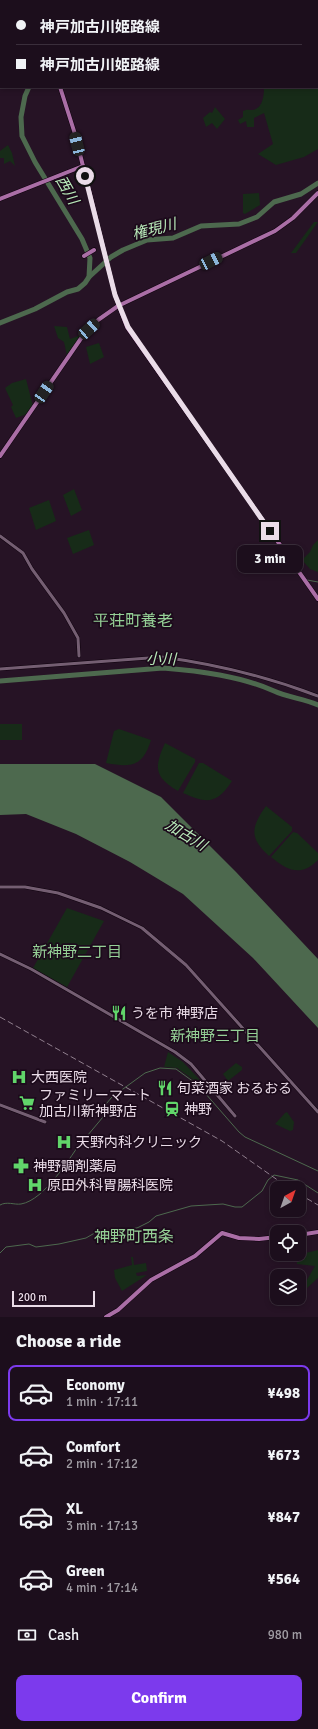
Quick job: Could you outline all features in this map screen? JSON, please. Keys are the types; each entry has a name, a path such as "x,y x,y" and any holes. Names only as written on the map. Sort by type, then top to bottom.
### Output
{"main road":[{"path":"60,88 118,306 134,339 318,599"},
{"path":"0,199 82,166"},
{"path":"0,456 82,337 98,320 118,306 274,231 293,218 318,193"},
{"path":"84,256 94,251"},
{"path":"306,1234 318,1232"},
{"path":"106,1317 123,1306 151,1280 195,1256 222,1233 239,1238 270,1238"}],"street":[{"path":"0,536 23,553 32,569 64,613 78,638 79,656"},
{"path":"0,669 162,657 188,660 273,681 318,696"},
{"path":"0,887 25,886 58,893 101,908 142,928 186,965 318,1112"},
{"path":"0,954 31,969 171,1050 190,1064 235,1116"},
{"path":"0,1105 45,1122"}],"shaded area":[{"path":"264,88 318,88 318,149 304,157 276,165 258,154 273,144 264,113 254,118 254,127 247,127 246,121 240,124 238,120 243,117 243,111 253,110 259,107 263,97"},
{"path":"215,107 225,119 217,129 212,123 206,127 203,118 210,112 212,113"},
{"path":"8,145 12,153 15,166 10,161 4,164 4,158 0,158 0,151"},
{"path":"259,193 260,205 245,214 243,213 243,194"},
{"path":"314,222 318,222 296,253 291,253"},
{"path":"54,326 67,327 70,339 81,335 67,356 64,342 58,338"},
{"path":"99,343 104,357 90,364 86,347"},
{"path":"26,379 33,406 27,414 16,418 11,407 13,405 5,388 12,383"},
{"path":"74,489 82,510 71,516 63,495"},
{"path":"49,500 56,521 36,530 29,508"},
{"path":"89,530 94,545 73,554 67,538"},
{"path":"318,540 318,572 310,569 302,560 310,552 313,545"},
{"path":"0,724 22,724 22,740 0,740"},
{"path":"119,729 151,740 148,749 140,760 130,765 115,765 106,763 114,731"},
{"path":"165,743 195,759 195,762 178,791 164,781 158,771 161,751"},
{"path":"199,763 203,763 232,781 227,789 216,798 205,800 191,797 183,793"},
{"path":"266,806 292,827 292,831 269,856 258,844 254,832 257,820"},
{"path":"293,832 297,833 318,853 318,860 306,869 289,869 271,857"},
{"path":"67,908 104,921 67,987 33,968"},
{"path":"168,1052 183,1062 201,1081 198,1083 177,1068 164,1067"},
{"path":"236,1063 242,1067 242,1070 228,1081 223,1074"},
{"path":"287,1112 294,1122 293,1130 290,1131 275,1124"},
{"path":"318,1250 318,1278 307,1288 306,1282 315,1266 297,1264 297,1261 306,1261 306,1253"},
{"path":"131,1257 133,1257 134,1265 146,1263 147,1271 136,1273 137,1276 147,1275 122,1291 115,1278 114,1270 132,1265"}],"water":[{"name":"加古川","path":"0,764 95,764 161,797 236,872 318,959 318,1028 253,958 183,894 130,862 76,834 26,814 0,815"}],"waterway":[{"name":"西川","path":"0,323 35,309 67,292 78,289 89,277 90,258 82,239 35,162 22,136 21,117 25,96 29,88"},
{"name":"権現川","path":"89,277 111,257 123,250 147,240 173,238 201,226 239,224 257,217 274,202 301,194 318,183"},
{"path":"307,580 318,582"},
{"name":"小川","path":"0,681 163,668 234,678 318,705"},
{"path":"0,1205 5,1203 21,1204 30,1201 39,1195 56,1177 84,1138 82,1142 103,1117 106,1104 112,1097 145,1073 160,1068 176,1069 198,1085 245,1137 318,1171"},
{"path":"0,1253 6,1247 29,1244 36,1247 59,1244 86,1238 98,1231 137,1228 149,1222 156,1216 191,1206 223,1204 242,1207 262,1191 268,1180 274,1175 298,1180 318,1193"}],"railway":[{"path":"0,1017 222,1141 279,1181"},
{"path":"306,1198 318,1205"}],"place":[{"name":"うを市 神野店","path":"119,1013"},
{"name":"大西医院","path":"19,1077"},
{"name":"旬菜酒家 おるおる","path":"165,1088"},
{"name":"ファミリーマート 加古川新神野店","path":"27,1103"},
{"name":"神野","path":"172,1109"},
{"name":"天野内科クリニック","path":"64,1142"},
{"name":"神野調剤薬局","path":"21,1166"},
{"name":"原田外科胃腸科医院","path":"35,1185"}],"district":[{"name":"平荘町養老","path":"133,621"},
{"name":"新神野二丁目","path":"77,952"},
{"name":"新神野三丁目","path":"215,1036"},
{"name":"神野町西条","path":"134,1237"}],"route":[{"path":"85,176 118,306 134,339 270,531"}]}
